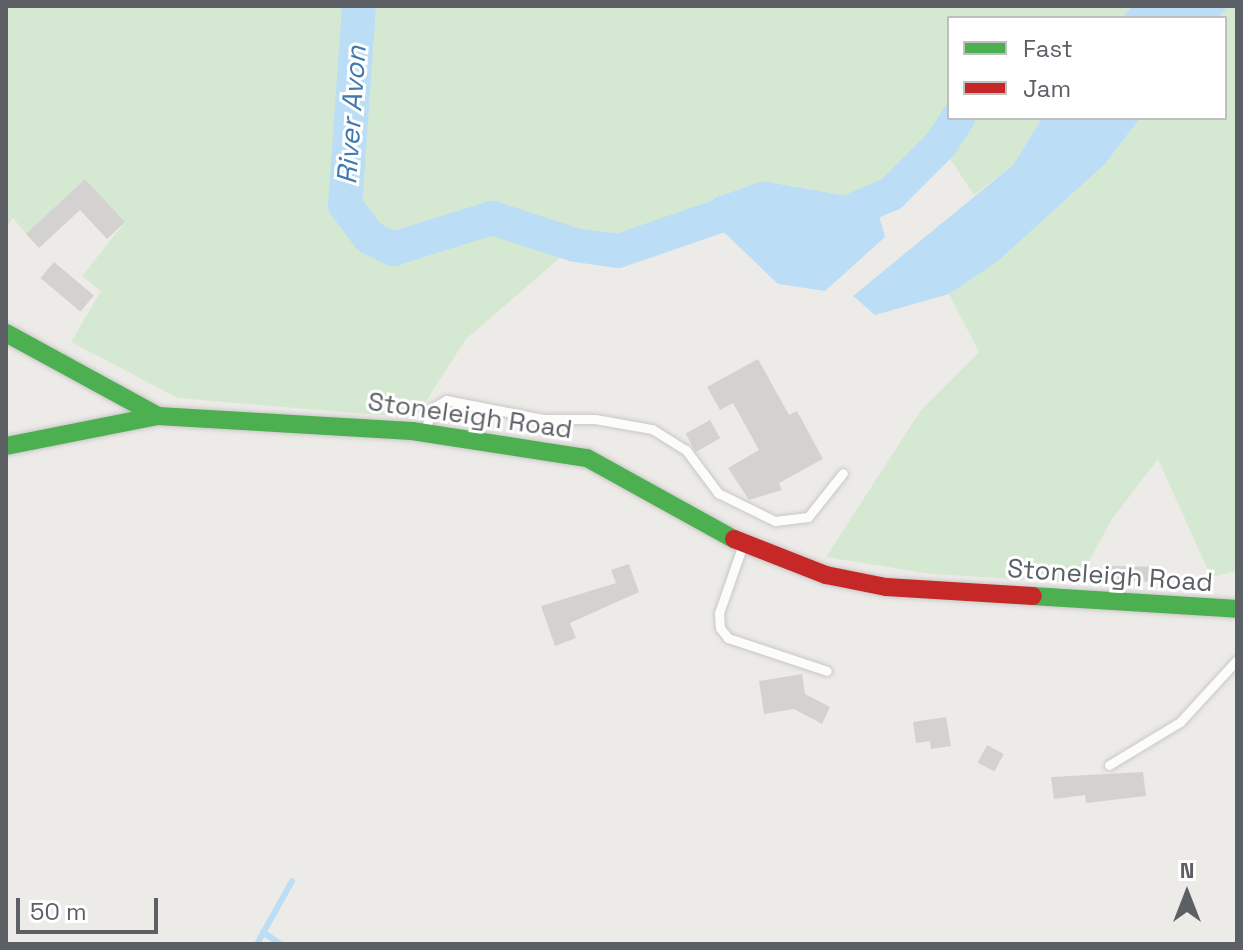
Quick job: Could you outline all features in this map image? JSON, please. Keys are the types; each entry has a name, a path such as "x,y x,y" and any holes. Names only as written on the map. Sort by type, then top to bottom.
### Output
{"street":[{"path":"6,333 158,416"},
{"name":"Stoneleigh Road","path":"6,446 158,416 425,433 587,458 743,544 826,575 886,587 1237,609"}],"lane":[{"path":"425,433 431,409 446,400 531,417 652,429 686,450 718,493 775,521 808,517 843,473"},
{"path":"743,544 719,613 720,628 728,638 827,671"},
{"path":"1109,765 1180,722 1237,660"}],"green space":[{"path":"6,6 1132,6 1124,16 947,16 947,120 1041,120 1013,165 974,195 941,145 891,194 875,201 763,181 714,198 710,219 618,251 575,245 466,339 415,418 178,398 71,342 101,291 82,276 125,222 85,179 26,234 13,218 6,227"},
{"path":"1228,6 1237,6 1237,571 1211,577 1158,459 1112,519 1077,583 932,574 826,557 921,410 979,352 949,294 997,262 1105,164 1138,120 1227,120 1227,16 1220,16"}],"water":[{"path":"1132,6 1228,6 1220,16 1124,16"},
{"path":"1041,120 1138,120 1105,164 997,262 949,294 875,315 853,296 1013,165"},
{"path":"763,181 875,201 885,237 825,291 778,284 710,219 714,198"}],"building":[{"path":"85,179 125,222 107,239 80,210 39,248 26,234"},
{"path":"54,262 94,295 80,312 41,278"},
{"path":"758,359 789,415 797,411 823,459 779,483 782,490 749,500 728,468 759,450 733,403 720,410 707,387"},
{"path":"710,420 720,438 696,452 686,434"},
{"path":"629,564 639,592 570,623 576,638 555,646 541,606 616,583 611,570"},
{"path":"1110,566 1153,567 1153,582 1110,581"},
{"path":"802,674 805,694 830,707 822,724 794,709 764,714 759,681"},
{"path":"946,717 951,746 931,749 930,741 916,743 913,722"},
{"path":"987,745 1004,754 994,772 978,763"},
{"path":"1143,772 1146,796 1086,803 1085,795 1054,799 1051,777"}],"waterway":[{"name":"River Avon","path":"359,6 345,205 369,237 393,249 492,218 575,245 618,251 743,208 752,210"},
{"name":"River Avon","path":"834,218 891,194 941,144 957,120"},
{"path":"257,944 292,881"},
{"path":"263,932 280,944"}],"traffic: fast":[{"path":"6,333 158,416"},
{"path":"6,446 158,416 412,431 587,458 734,539"},
{"path":"1033,596 1237,609"}],"traffic: jam":[{"path":"734,539 826,575 886,587 1033,596"}]}
